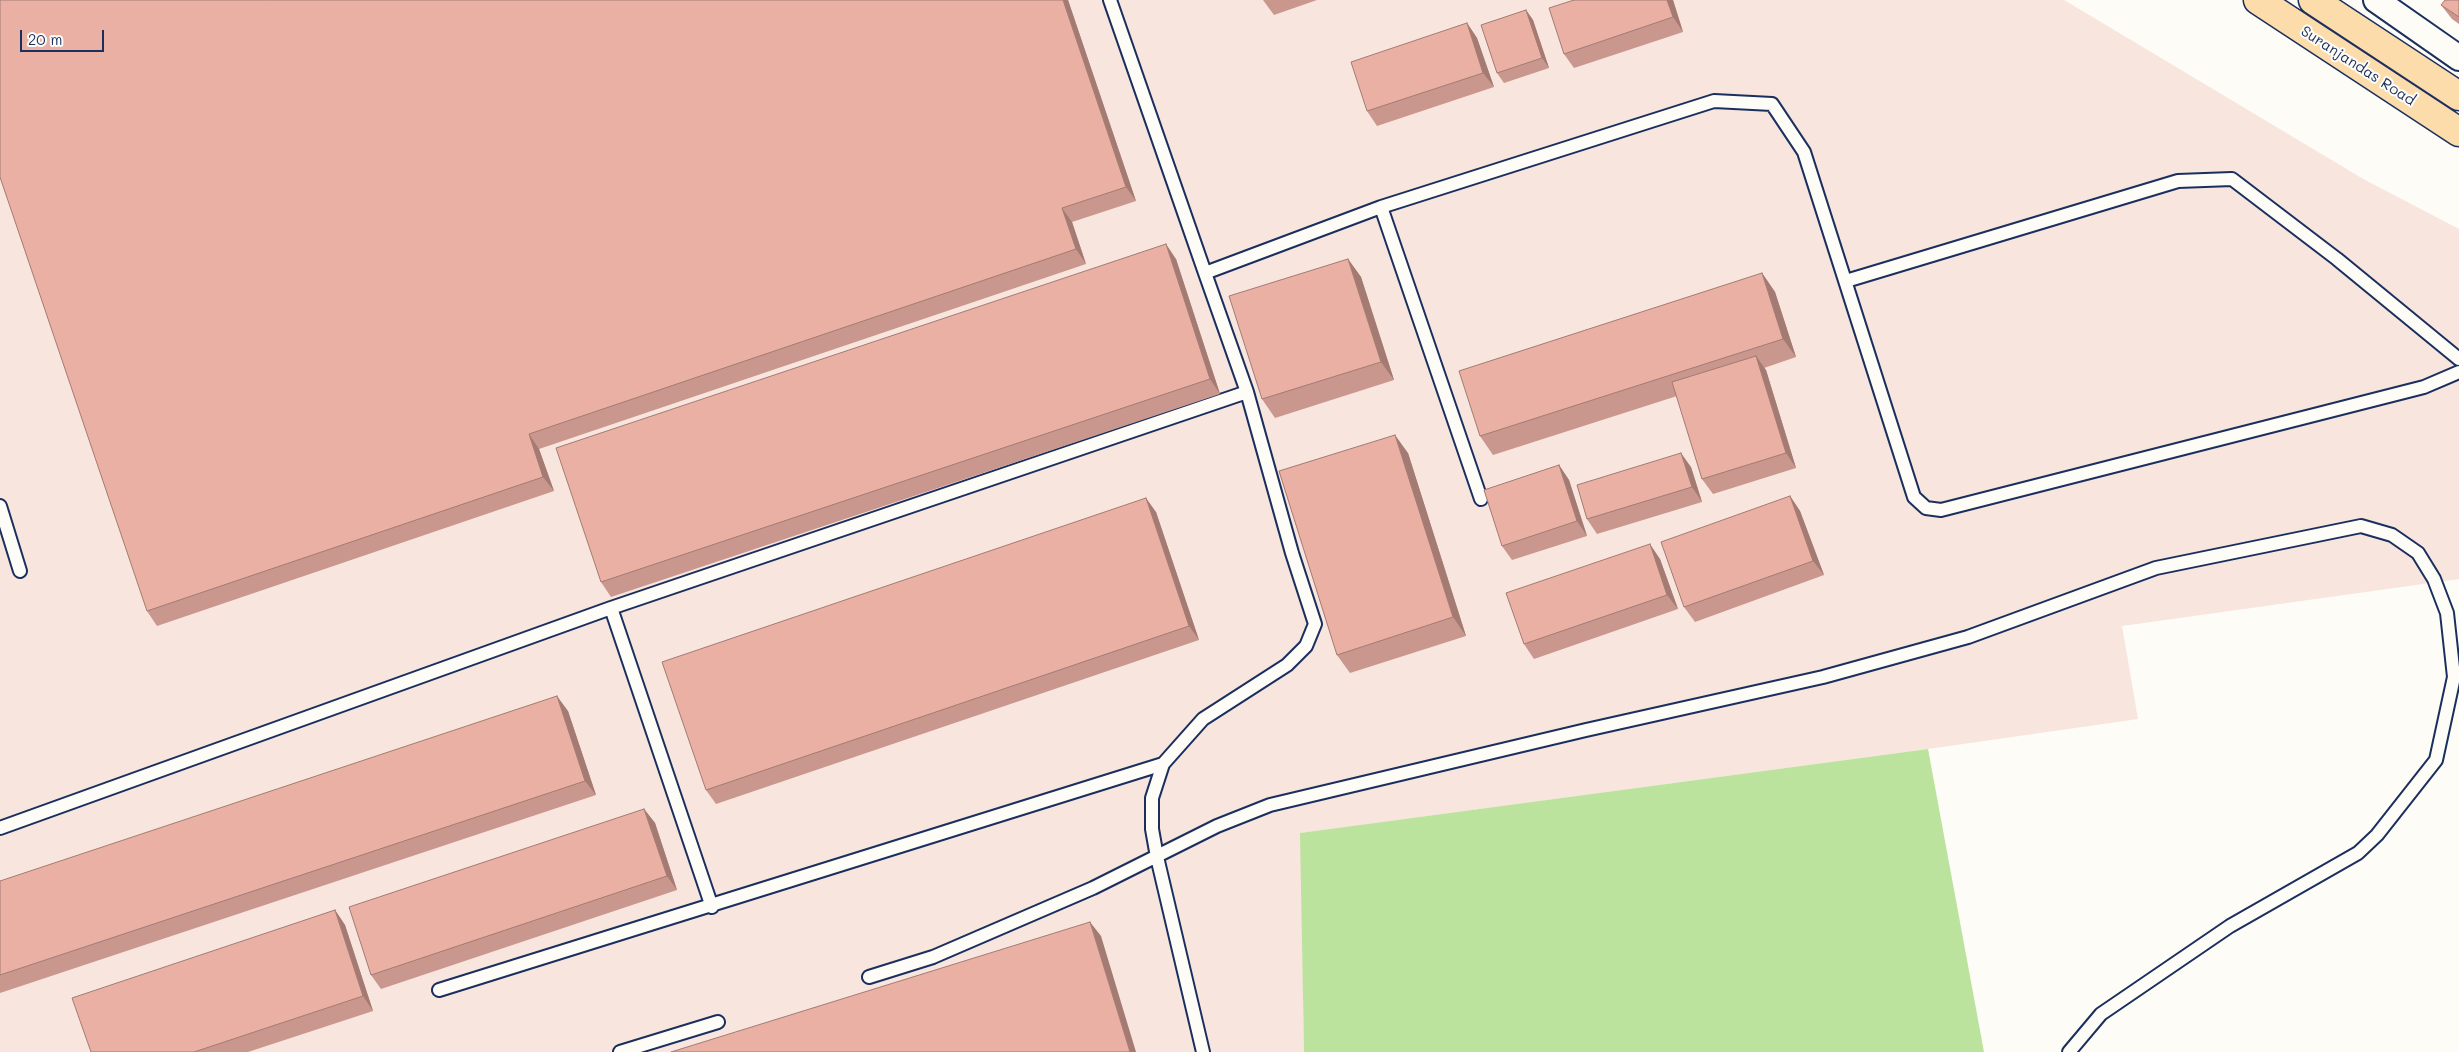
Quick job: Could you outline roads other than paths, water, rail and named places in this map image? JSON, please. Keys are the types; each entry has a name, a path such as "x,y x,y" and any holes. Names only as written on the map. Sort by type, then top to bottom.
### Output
{"main road":[{"name":"Suranjandas Road","path":"2258,0 2459,132"},
{"name":"Suranjandas Road","path":"2313,0 2459,96"}],"street":[{"path":"2376,0 2459,58"}],"lane":[{"path":"1110,0 1247,392 1292,553 1315,624 1306,646 1286,665 1203,719 1163,764 1152,798 1152,829 1157,857 1203,1052"},
{"path":"1205,273 1381,207 1714,101 1772,104 1804,152 1914,497 1926,508 1941,510 2424,387 2459,372"},
{"path":"1846,281 2178,181 2232,179 2337,259 2459,359"},
{"path":"1381,207 1481,500"},
{"path":"0,828 611,608 1247,392"},
{"path":"0,506 20,571"},
{"path":"869,977 933,957 1093,888 1217,826 1270,805 1586,730 1823,677 1968,637 2156,568 2361,526 2392,535 2418,553 2434,579 2447,613 2454,677 2436,760 2377,836 2358,853 2338,862 2230,926 2101,1014 2069,1052"},
{"path":"611,608 712,907"},
{"path":"440,990 712,907 1163,764"},
{"path":"620,1052 718,1022"}]}
